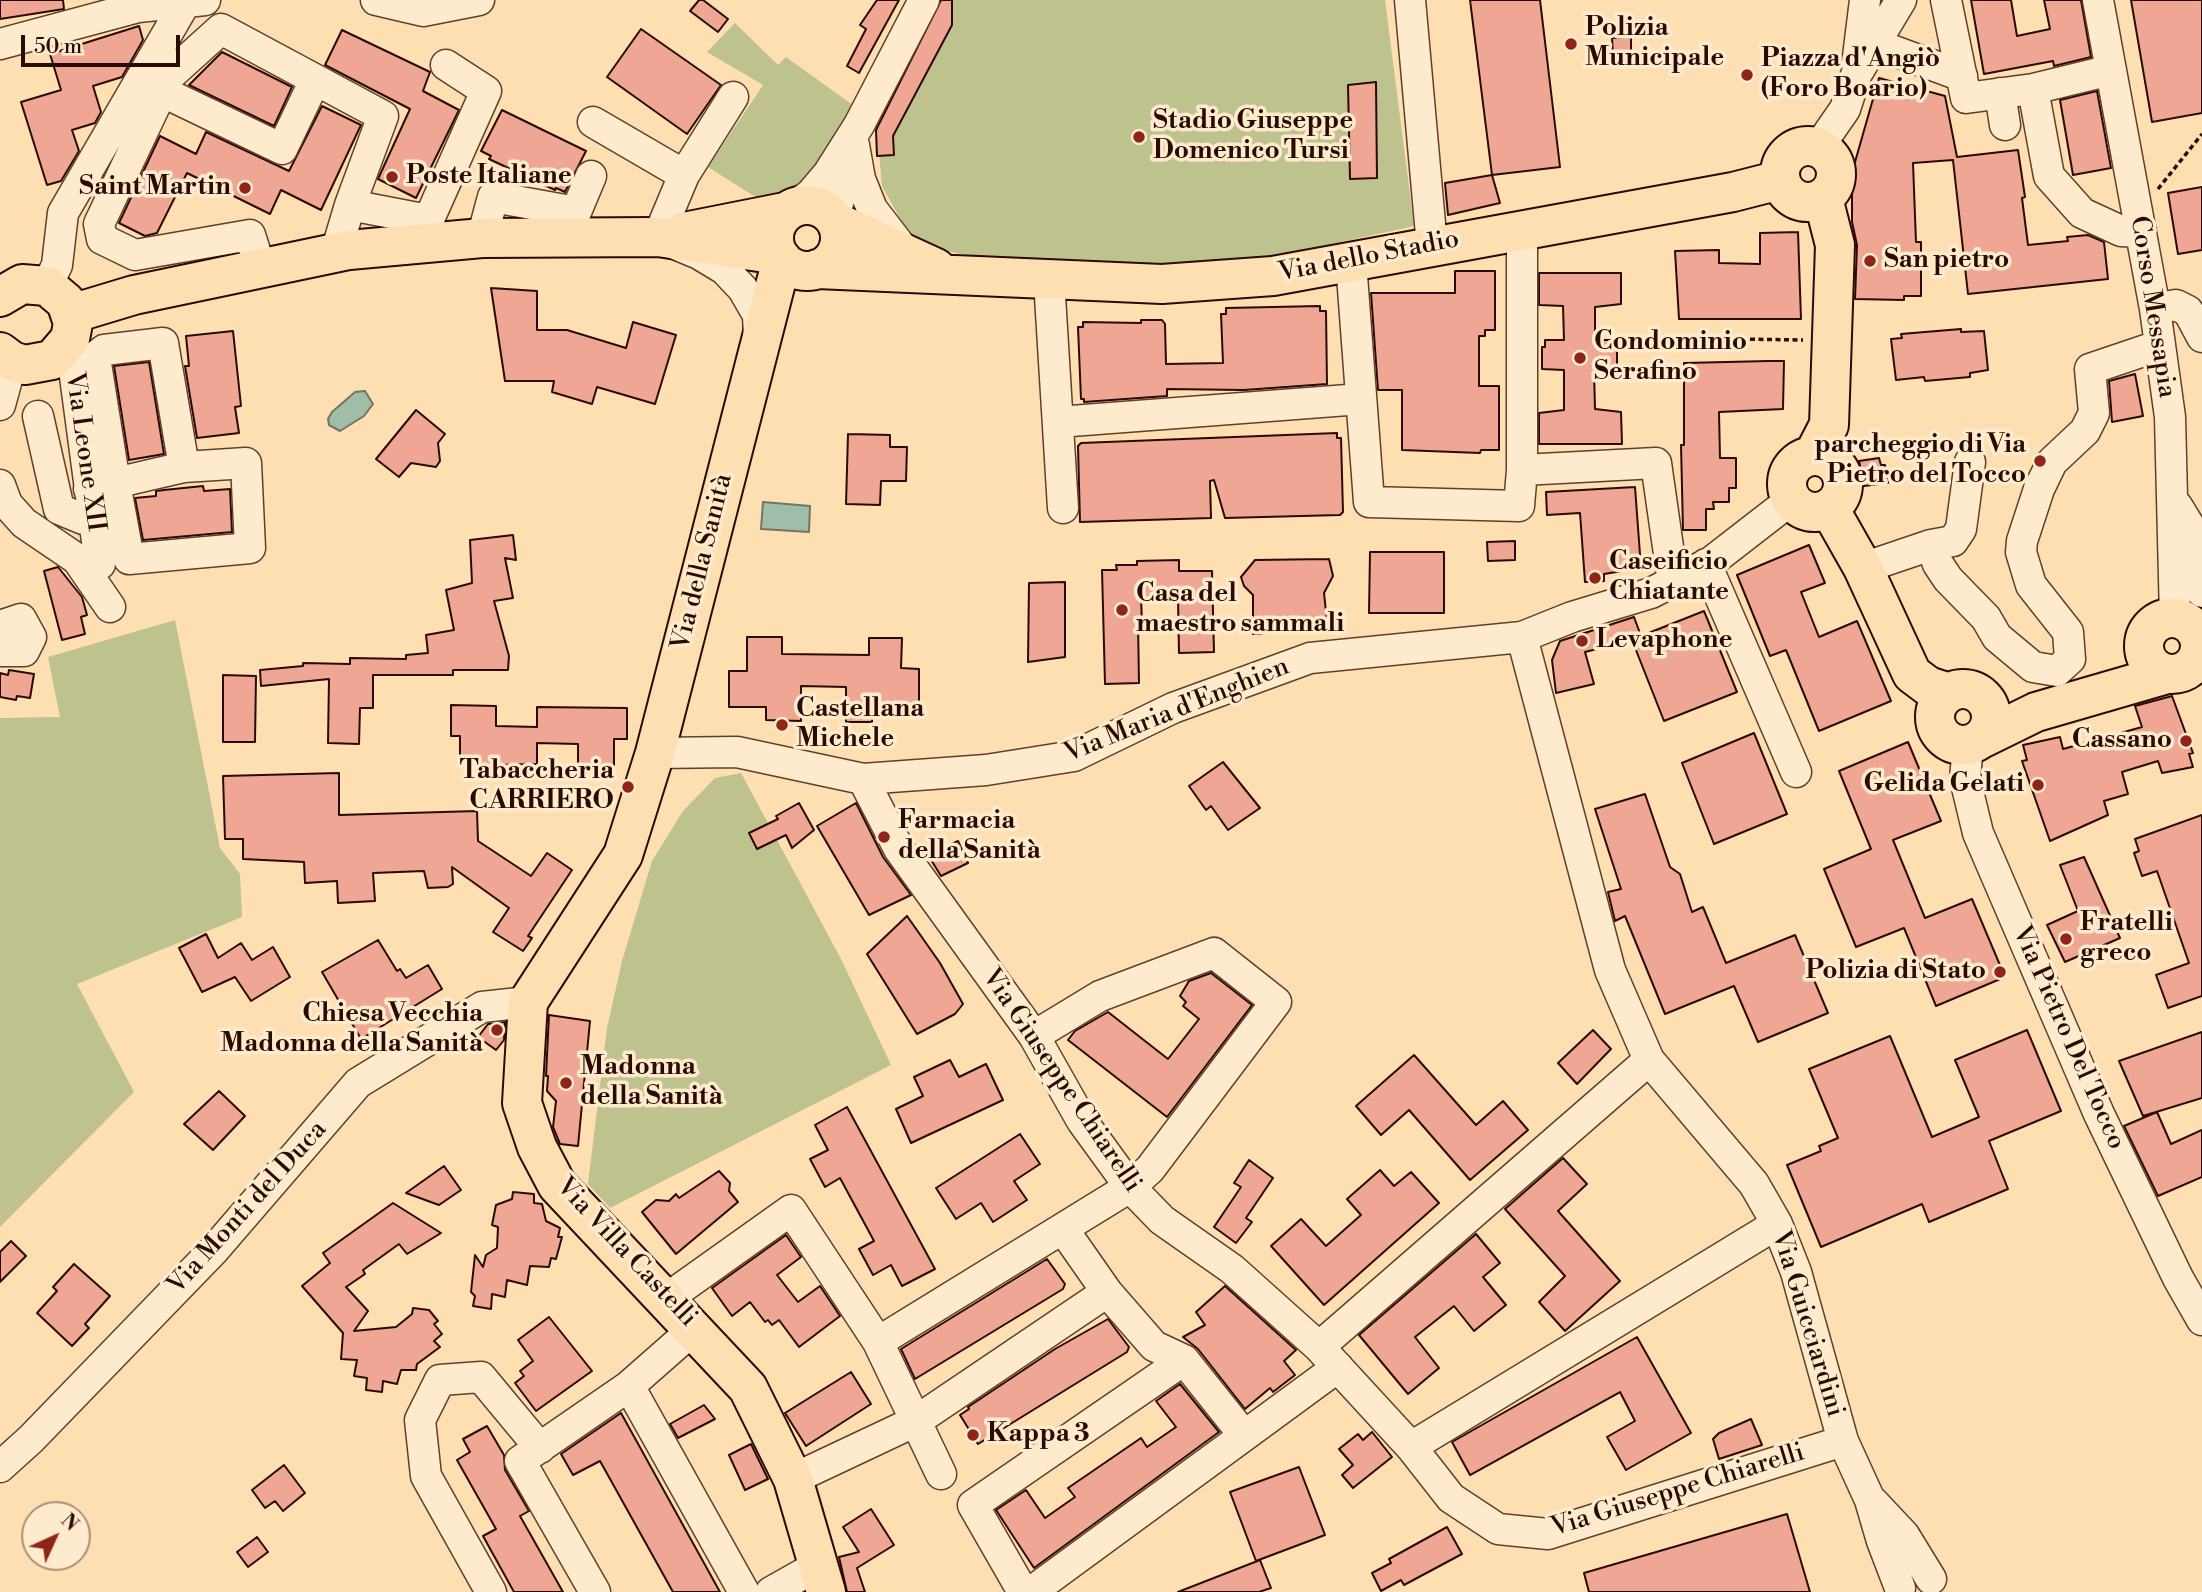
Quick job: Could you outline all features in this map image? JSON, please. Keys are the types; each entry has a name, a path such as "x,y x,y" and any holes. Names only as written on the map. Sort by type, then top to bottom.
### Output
{"main road":[{"path":"1801,146 1818,148 1832,159 1836,176 1829,193 1823,198 1814,202 1797,200 1783,189 1780,180 1782,163 1793,150 1801,146"},
{"name":"Via dello Stadio","path":"658,237 797,264 953,276 1162,284 1273,276 1733,192 1780,180"},
{"path":"1813,456 1829,425 1835,245 1823,198"},
{"path":"0,297 22,284 63,313 423,232 482,238 658,237 811,205 821,208 835,220 840,239 838,249 826,265 797,264 774,232 789,210"},
{"name":"Via dello Stadio","path":"835,220 953,276"},
{"name":"Via della Sanità","path":"655,753 755,357 779,309 795,285 797,264"},
{"path":"6,356 39,365 63,352 63,313"},
{"path":"1813,456 1831,461 1842,476 1841,494 1829,508 1813,513 1797,506 1791,500 1787,492 1787,475 1797,461 1813,456"},
{"path":"1829,508 1863,568 1912,674 1928,686 2036,712"},
{"path":"1966,695 1938,705 1935,722 1938,730 1951,743 1972,743 2036,712 2102,692 2186,650"},
{"path":"527,1002 623,855 655,753"},
{"name":"Via Villa Castelli","path":"527,1002 522,1103 537,1147 557,1185 695,1328 748,1388 793,1479 816,1582"}],"street":[{"path":"376,0 423,11 479,0"},
{"path":"789,210 811,194 857,135 924,0"},
{"path":"1410,0 1432,246"},
{"path":"1856,75 1865,0"},
{"path":"1818,148 1844,109 1856,75 1901,0"},
{"path":"1946,0 1966,98 2033,89 2111,71"},
{"name":"Corso Messapia","path":"2098,0 2141,232 2178,305 2158,346 2170,417 2173,499 2186,650"},
{"path":"0,44 138,7 191,1"},
{"path":"63,313 57,265 63,213 191,1"},
{"path":"260,267 250,235 135,255 102,239 99,224 169,76 221,29 383,116 349,205 336,252"},
{"path":"1875,44 1962,76"},
{"path":"349,205 423,232 486,91 446,65"},
{"path":"161,91 282,149 316,80"},
{"path":"2033,89 2049,176 2082,213 2121,231 2141,232"},
{"path":"2000,93 2005,125"},
{"path":"733,97 684,175 658,237 699,254 724,269 743,289 758,315 755,357"},
{"path":"593,122 684,175"},
{"path":"835,220 857,135"},
{"name":"Via dello Stadio","path":"857,135 860,179 872,209 908,255"},
{"path":"482,238 493,197 576,212 591,176"},
{"path":"1351,262 1369,502 1519,506 1522,470 1522,229"},
{"path":"1049,280 1063,508"},
{"path":"2178,305 2188,311 2202,337"},
{"name":"Via Leone XII","path":"63,313 99,497 100,564"},
{"path":"38,416 60,509 83,519 99,497 184,467 246,463 250,548 129,559 99,497 95,357 104,350 163,343 184,467"},
{"path":"1931,545 1938,564 1948,579 2016,655 2034,667 2056,671 2070,659 2068,632 2031,585 2025,572 2022,541 2039,489 2052,462 2085,431 2094,413 2090,369 2158,346"},
{"path":"0,405 6,356"},
{"path":"1058,422 1361,400"},
{"path":"1863,568 1931,545 1953,541 1961,529 1970,462"},
{"path":"1522,470 1656,463 1673,582"},
{"path":"0,485 7,504 24,523 77,559 110,607"},
{"path":"2173,499 2190,527 2202,592"},
{"name":"Via Maria d'Enghien","path":"655,753 737,752 863,779 986,770 1074,757 1173,708 1310,659 1522,637 1572,617 1651,593 1706,564 1791,500"},
{"path":"1706,564 1796,772"},
{"path":"0,626 21,619 31,637 24,651 0,651"},
{"name":"Via Guicciardini","path":"1522,637 1610,970 1649,1060 1754,1184 1777,1224 1796,1272 1843,1441 1870,1500 1899,1590"},
{"name":"Via Pietro Del Tocco","path":"1972,743 1965,779 1978,833 2099,1114 2178,1278 2202,1320"},
{"name":"Via Giuseppe Chiarelli","path":"863,779 899,849 1034,1036 1083,1121 1130,1187 1162,1220 1232,1269 1329,1357 1411,1447 1451,1498 1498,1529 1548,1534 1843,1441"},
{"path":"878,1342 1130,1187 1150,1169 1276,1002 1214,953 1100,996 1034,1036"},
{"name":"Via Monti del Duca","path":"0,1467 31,1440 214,1250 358,1083 482,1007 527,1002"},
{"path":"1031,1592 1243,1434 1649,1060"},
{"path":"666,1299 792,1210 878,1342 941,1474"},
{"path":"1411,1447 1777,1224"},
{"path":"1063,1229 1107,1292 1154,1346 1184,1360 1243,1434"},
{"path":"793,1479 916,1420 1107,1292"},
{"path":"530,1455 629,1386 695,1328"},
{"path":"1023,1592 973,1505 1184,1360"},
{"path":"491,1592 426,1476 420,1420 440,1380 481,1377 530,1455 595,1592"},
{"path":"629,1386 744,1592"},
{"name":"Via Guicciardini","path":"1870,1500 1904,1535 1937,1586"},
{"path":"1899,1590 1903,1583 1916,1577 1937,1586"},
{"path":"771,1592 816,1582"}],"path":[{"path":"2136,202 2154,195 2202,134"},
{"path":"1665,338 1832,340"}],"green space":[{"name":"Stadio Giuseppe Domenico Tursi","path":"937,0 1385,0 1414,226 1232,266 999,261 925,247 908,233 882,186 876,118"},
{"path":"735,23 778,65 786,57 857,108 816,174 774,198 757,198 708,167 763,85 707,52"},
{"path":"175,620 220,848 240,874 242,917 77,984 134,1092 0,1227 0,718 60,717 48,657"},
{"path":"741,773 841,959 891,1065 610,1208 588,1184 607,1028 622,961 652,861 683,811 715,778"}],"shaded area":[{"path":"365,391 373,404 364,416 340,431 329,425 328,419 332,412 355,392"},
{"path":"763,502 810,506 809,532 761,529"}],"building":[{"path":"0,0 63,0 64,9 0,19"},
{"path":"699,0 703,0 728,19 718,32 690,11"},
{"path":"877,0 899,0 859,73 847,66 866,29 860,25"},
{"path":"941,0 952,0 952,25 893,136 894,155 877,156 876,130"},
{"path":"1470,0 1540,0 1560,167 1492,175"},
{"path":"1971,0 2011,0 2017,36 2050,29 2044,0 2081,0 2091,57 2054,66 2053,61 1984,74"},
{"path":"2131,0 2202,0 2202,113 2152,122"},
{"path":"139,26 143,40 122,77 93,86 101,112 95,123 72,130 79,151 61,181 47,185 21,102 61,90 50,54"},
{"path":"641,29 721,85 687,134 607,77"},
{"path":"342,30 430,72 423,91 459,110 416,198 378,179 410,109 325,65"},
{"path":"1631,37 1631,55 1613,56 1612,38"},
{"path":"222,52 292,87 274,126 189,85"},
{"path":"1879,78 1945,96 1957,157 2018,150 2028,245 2068,241 2067,237 2088,235 2104,242 2108,279 1968,294 1953,160 1913,163 1916,242 1921,242 1921,296 1904,296 1904,300 1855,299 1857,245 1852,222 1852,162 1855,162"},
{"path":"1376,82 1377,178 1350,179 1348,85"},
{"path":"2097,91 2111,168 2073,175 2060,100"},
{"path":"322,106 361,125 321,210 281,190 270,214 187,173 157,233 145,236 119,223 160,136 196,154 206,132 289,171"},
{"path":"502,110 586,151 565,192 556,188 555,190 489,159 491,156 481,151"},
{"path":"1492,175 1500,203 1448,215 1445,183"},
{"path":"2202,187 2202,250 2178,254 2168,193"},
{"path":"1798,232 1801,319 1679,319 1675,251 1719,250 1719,263 1760,264 1760,233"},
{"path":"1455,271 1495,271 1495,330 1485,330 1485,336 1479,336 1479,386 1499,386 1499,450 1481,450 1480,453 1402,450 1402,390 1378,390 1371,293 1455,293"},
{"name":"Condominio Serafino","path":"1539,273 1621,273 1621,304 1595,307 1595,340 1614,340 1614,346 1617,346 1617,369 1594,370 1595,409 1621,412 1622,444 1539,444 1539,413 1564,410 1564,370 1542,369 1542,347 1545,347 1545,340 1564,340 1563,306 1539,305"},
{"path":"491,288 537,291 537,330 567,330 626,348 633,322 676,335 655,404 597,387 592,404 552,392 554,381 505,381"},
{"path":"1320,306 1320,311 1326,311 1327,384 1244,390 1167,389 1167,396 1084,402 1084,399 1081,399 1078,327 1083,327 1083,322 1141,323 1141,320 1162,320 1165,324 1166,364 1223,363 1221,314 1226,314 1226,308"},
{"path":"1961,329 1961,332 1984,331 1988,370 1970,373 1970,377 1925,381 1924,377 1896,380 1891,339 1902,338 1901,334"},
{"path":"233,331 241,406 235,407 239,433 197,438 185,366 189,366 186,336"},
{"path":"1784,361 1783,409 1719,412 1720,458 1736,458 1736,488 1729,488 1729,502 1713,502 1714,509 1706,509 1706,530 1683,530 1681,445 1684,445 1684,363"},
{"path":"149,362 164,454 129,460 114,366"},
{"path":"2135,374 2143,416 2112,422 2109,381"},
{"path":"416,410 445,434 438,443 440,461 436,467 411,463 399,477 376,459"},
{"path":"1337,433 1337,438 1341,438 1343,512 1340,515 1225,518 1214,480 1210,481 1211,518 1080,522 1078,446 1081,443"},
{"path":"848,434 890,435 890,447 907,447 906,481 881,481 880,505 846,504"},
{"path":"1879,458 1881,465 1885,465 1888,483 1864,486 1859,461"},
{"path":"203,486 204,491 230,489 232,532 143,540 135,498 156,496 156,491"},
{"path":"1635,487 1641,568 1604,574 1604,581 1585,582 1580,513 1547,515 1546,492"},
{"path":"513,535 516,560 505,558 513,598 494,601 509,656 508,670 453,670 453,675 373,675 373,708 360,708 359,744 328,743 329,679 261,686 260,670 303,666 303,663 350,664 350,658 406,659 406,655 428,653 426,635 454,630 446,590 472,583 470,540"},
{"path":"1515,541 1515,560 1488,561 1487,542"},
{"path":"1809,545 1825,583 1801,592 1819,637 1857,621 1891,701 1819,731 1786,650 1770,656 1737,575"},
{"path":"1370,552 1444,552 1444,613 1369,613"},
{"path":"1329,559 1333,576 1324,593 1327,621 1324,625 1313,630 1298,626 1281,632 1253,634 1253,595 1244,586 1241,577 1255,560"},
{"name":"Casa del maestro sammali","path":"1179,560 1179,571 1212,571 1214,652 1179,653 1178,597 1141,598 1142,623 1138,623 1139,683 1105,684 1102,570 1117,570 1116,565 1137,565 1137,561"},
{"path":"58,567 82,597 87,615 81,617 85,634 62,640 44,571"},
{"path":"1065,582 1065,657 1028,662 1029,583"},
{"path":"1704,611 1737,692 1664,721 1632,640 1585,652 1594,684 1556,693 1552,660 1560,641 1634,617 1641,636"},
{"path":"747,637 782,637 782,654 869,655 869,638 902,638 901,668 919,669 919,707 893,706 893,710 880,710 880,716 872,716 872,722 846,722 846,687 801,686 801,721 766,720 766,707 729,707 729,671 747,671"},
{"path":"9,670 34,674 30,698 17,696 16,700 0,697 0,673 8,675"},
{"path":"223,675 256,676 255,742 223,742"},
{"path":"2172,696 2193,753 2189,754 2193,767 2162,773 2158,761 2122,772 2128,794 2104,801 2108,815 2050,841 2022,761 2027,760 2023,745 2060,737 2063,749 2142,727 2135,706"},
{"path":"451,705 496,706 496,726 537,727 537,707 627,708 627,739 614,739 614,771 578,771 578,744 537,743 537,764 460,766 460,736 451,736"},
{"path":"1754,733 1787,814 1714,844 1682,763"},
{"path":"1908,742 1941,821 1893,840 1925,918 1972,899 2005,977 1936,1006 1904,928 1856,947 1824,869 1871,849 1839,771"},
{"path":"1223,762 1260,808 1228,830 1211,806 1206,810 1189,786"},
{"path":"339,773 339,815 477,811 478,841 531,876 547,853 572,870 528,936 532,938 523,951 493,932 509,908 452,867 453,884 448,887 428,888 424,871 373,873 375,901 338,903 337,881 305,883 304,862 243,859 243,839 225,839 223,776"},
{"path":"1645,794 1670,867 1680,874 1692,912 1703,907 1726,963 1795,935 1828,1013 1758,1042 1734,986 1665,1014 1625,916 1615,921 1608,892 1621,889 1595,809"},
{"path":"799,803 814,830 792,848 786,835 757,849 749,833 778,819 776,816"},
{"path":"856,803 883,857 911,895 869,915 817,826"},
{"path":"2202,815 2202,996 2168,1008 2156,975 2189,963 2157,871 2142,876 2134,853 2139,851 2135,839"},
{"path":"958,841 968,863 941,876 928,855"},
{"path":"2084,857 2120,938 2065,962 2047,925 2078,911 2060,865"},
{"path":"907,916 940,963 963,1004 955,1014 917,1034 867,954"},
{"path":"206,934 218,958 241,943 252,960 273,947 290,977 251,1001 235,977 202,992 179,948"},
{"path":"378,940 397,971 400,969 406,978 428,965 442,989 361,1039 322,972"},
{"path":"1211,973 1252,1005 1167,1117 1068,1040 1075,1031 1108,1012 1168,1059 1199,1019 1183,1006 1186,1002 1180,996 1189,981"},
{"name":"Madonna della Sanità","path":"549,1015 590,1021 578,1146 560,1144 553,1127 556,1101 547,1091 546,1076"},
{"name":"Chiesa Vecchia Madonna della Sanità","path":"505,1022 504,1040 496,1050 478,1037 488,1024"},
{"path":"1593,1030 1611,1049 1577,1084 1558,1063"},
{"path":"2027,1030 2061,1111 1989,1141 2008,1189 1929,1222 1922,1204 1821,1247 1787,1165 1821,1151 1819,1146 1838,1138 1809,1069 1890,1036 1932,1137 1979,1117 1955,1060"},
{"path":"2202,1032 2202,1098 2143,1116 2119,1061"},
{"path":"1414,1055 1476,1125 1503,1101 1528,1130 1470,1180 1409,1110 1381,1135 1356,1106"},
{"path":"950,1060 959,1077 986,1064 1003,1100 911,1143 896,1109 923,1096 914,1077"},
{"path":"219,1091 245,1116 213,1150 184,1124"},
{"path":"847,1107 935,1269 902,1286 891,1265 873,1275 859,1249 874,1241 840,1178 825,1187 810,1159 828,1150 815,1125"},
{"path":"2157,1112 2171,1144 2202,1130 2202,1177 2158,1196 2124,1126"},
{"path":"1020,1134 1040,1164 1014,1181 1027,1200 993,1222 981,1203 956,1219 936,1188"},
{"path":"1563,1158 1587,1184 1558,1211 1620,1281 1565,1331 1539,1302 1565,1276 1505,1209"},
{"path":"1249,1160 1273,1178 1246,1218 1252,1222 1236,1243 1214,1227 1241,1187 1234,1183"},
{"path":"444,1166 461,1190 439,1205 406,1193"},
{"path":"1380,1170 1394,1186 1411,1172 1439,1203 1324,1305 1271,1246 1301,1219 1326,1246 1361,1215 1347,1199"},
{"path":"719,1171 730,1183 729,1191 738,1202 676,1254 642,1212 656,1200 669,1201 676,1194 679,1198"},
{"path":"513,1192 534,1194 534,1203 542,1204 546,1221 560,1228 558,1237 562,1237 556,1259 551,1258 549,1267 530,1266 527,1285 507,1280 505,1297 492,1294 491,1309 473,1306 475,1296 471,1292 475,1255 483,1267 486,1255 497,1248 498,1227 492,1225 496,1205 512,1199"},
{"path":"393,1203 441,1233 407,1254 399,1244 363,1270 365,1274 346,1287 368,1311 354,1331 396,1327 412,1314 413,1308 429,1310 438,1321 434,1324 442,1334 434,1341 440,1347 417,1364 416,1370 401,1370 397,1384 383,1381 382,1392 366,1390 367,1378 354,1376 357,1360 341,1359 343,1333 302,1286 330,1263 323,1253"},
{"path":"1476,1234 1500,1263 1483,1277 1506,1305 1474,1331 1454,1306 1415,1337 1439,1368 1408,1394 1359,1335"},
{"path":"786,1235 801,1257 777,1275 798,1302 820,1286 840,1316 799,1347 779,1320 772,1325 768,1320 765,1322 750,1302 732,1316 712,1288"},
{"path":"11,1241 26,1256 0,1282 0,1252"},
{"path":"1047,1259 1065,1284 1063,1289 915,1379 901,1349"},
{"path":"74,1264 110,1296 85,1324 89,1328 72,1346 37,1313 57,1291 53,1287"},
{"path":"1225,1286 1296,1350 1284,1361 1295,1375 1273,1392 1270,1388 1245,1409 1198,1349 1183,1337 1205,1325 1196,1312"},
{"path":"549,1317 592,1371 536,1411 515,1383 524,1376 520,1371 533,1361 518,1340"},
{"path":"1108,1319 1129,1347 1127,1352 978,1444 960,1415 969,1409 968,1407 1055,1349"},
{"path":"1637,1337 1691,1433 1626,1470 1607,1437 1635,1421 1620,1392 1470,1475 1452,1442"},
{"path":"851,1372 871,1404 806,1446 785,1413"},
{"path":"1180,1384 1219,1432 1034,1568 996,1510 1026,1490 1045,1518 1075,1497 1068,1488 1141,1438 1147,1447 1176,1427 1156,1401"},
{"path":"704,1405 715,1419 678,1438 670,1424"},
{"path":"621,1413 720,1592 673,1592 600,1461 573,1475 561,1454"},
{"path":"1751,1419 1762,1445 1719,1459 1713,1439 1719,1433"},
{"path":"487,1426 504,1455 505,1470 529,1511 520,1516 563,1592 514,1592 483,1536 496,1529 457,1460 470,1452 463,1439"},
{"path":"1372,1432 1392,1457 1353,1488 1342,1475 1353,1465 1339,1449 1358,1434 1363,1440"},
{"path":"751,1444 768,1479 745,1490 729,1455"},
{"path":"284,1465 305,1493 283,1511 275,1501 265,1508 252,1490"},
{"path":"1299,1467 1325,1535 1256,1561 1230,1492"},
{"path":"871,1509 894,1545 857,1568 865,1592 847,1592 839,1557 859,1552 843,1527"},
{"path":"1787,1514 1810,1592 1589,1592 1584,1573"},
{"path":"1447,1527 1462,1554 1404,1585 1401,1580 1381,1591 1372,1573 1391,1563 1389,1559"},
{"path":"257,1537 268,1552 248,1567 237,1552"},
{"path":"1260,1560 1271,1588 1259,1592 1178,1592"}],"place":[{"name":"Polizia Municipale","path":"1571,44"},
{"name":"Piazza d'Angiò (Foro Boario)","path":"1747,75"},
{"name":"Stadio Giuseppe Domenico Tursi","path":"1139,137"},
{"name":"Poste Italiane","path":"392,177"},
{"name":"Saint Martin","path":"245,188"},
{"name":"San pietro","path":"1870,261"},
{"name":"Condominio Serafino","path":"1580,358"},
{"name":"parcheggio di Via Pietro del Tocco","path":"2040,461"},
{"name":"Caseificio Chiatante","path":"1595,578"},
{"name":"Casa del maestro sammali","path":"1122,610"},
{"name":"Levaphone","path":"1582,641"},
{"name":"Castellana Michele","path":"782,725"},
{"name":"Cassano","path":"2186,741"},
{"name":"Gelida Gelati","path":"2038,785"},
{"name":"Tabaccheria CARRIERO","path":"628,787"},
{"name":"Farmacia della Sanità","path":"884,837"},
{"name":"Fratelli greco","path":"2066,939"},
{"name":"Polizia di Stato","path":"2000,972"},
{"name":"Chiesa Vecchia Madonna della Sanità","path":"497,1030"},
{"name":"Madonna della Sanità","path":"566,1083"},
{"name":"Kappa 3","path":"973,1435"}]}
